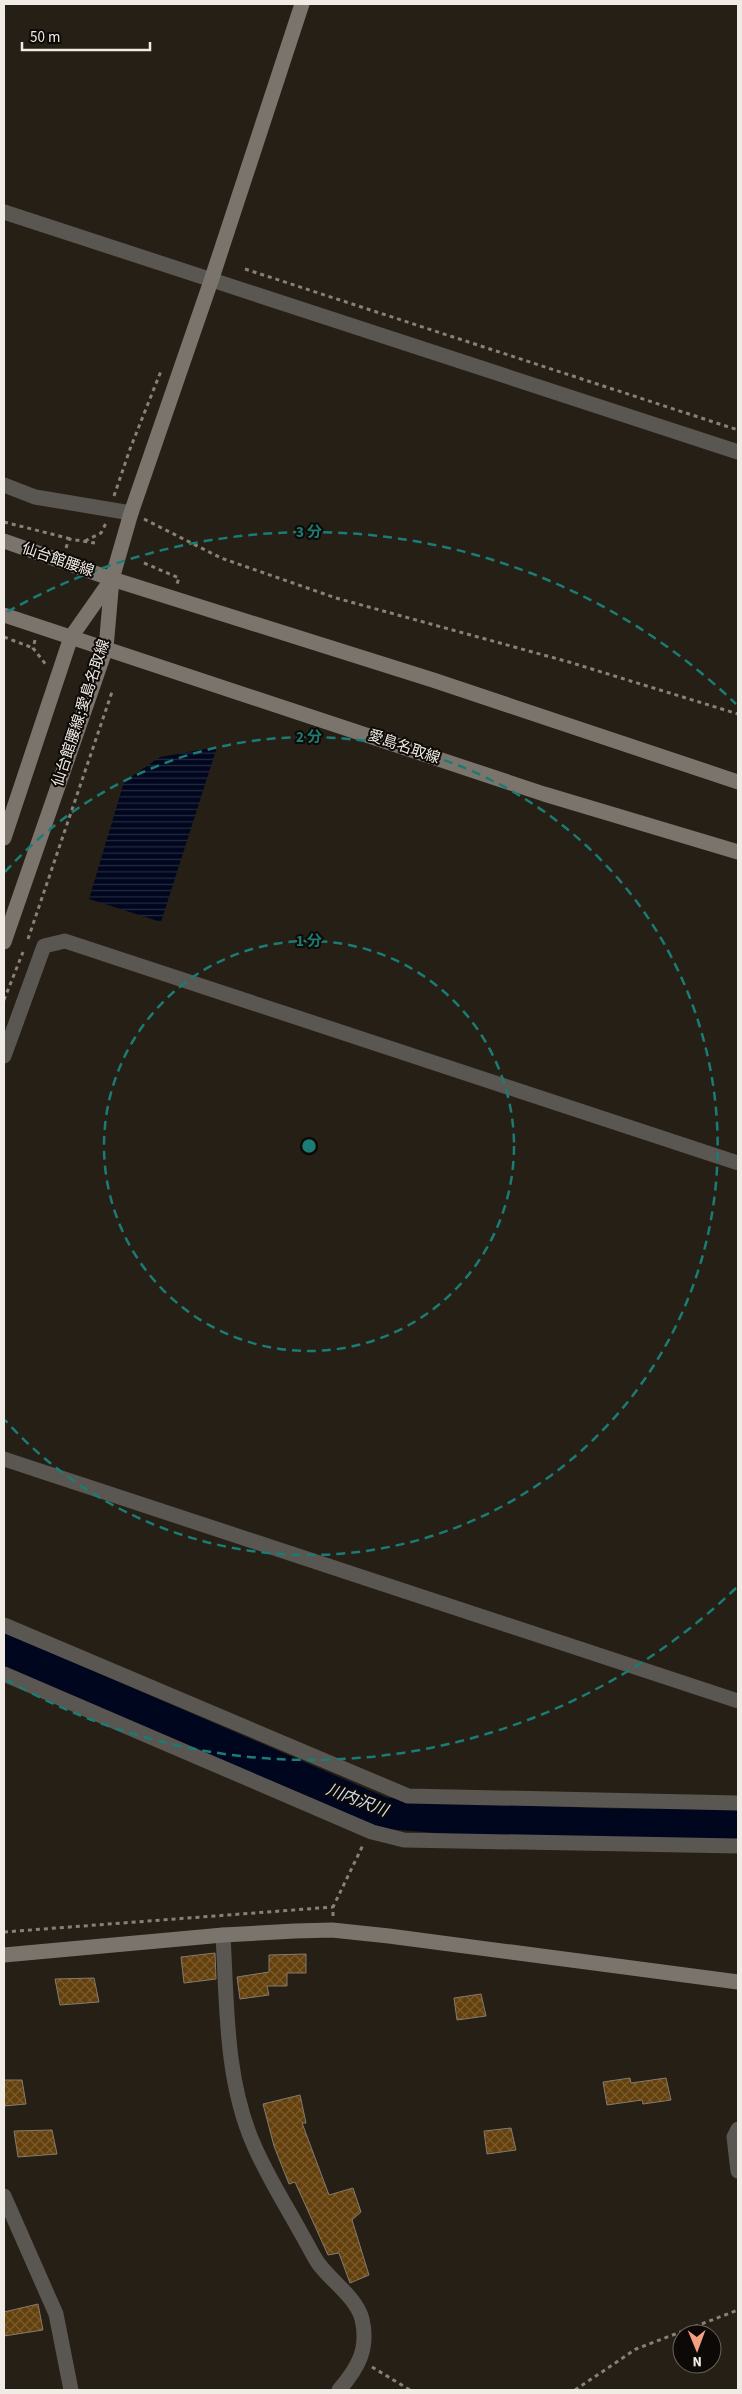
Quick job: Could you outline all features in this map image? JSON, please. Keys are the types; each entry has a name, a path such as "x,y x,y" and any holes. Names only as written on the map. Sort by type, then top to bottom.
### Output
{"main road":[{"path":"302,4 212,281 131,513 112,579 433,680 738,782"},
{"name":"仙台館腰線","path":"4,540 112,579"},
{"name":"仙台館腰線;愛島名取線","path":"4,838 72,637 112,579"},
{"name":"仙台館腰線;愛島名取線","path":"4,942 106,648 112,579"},
{"path":"4,615 72,637"},
{"name":"愛島名取線","path":"72,637 544,794 738,852"},
{"path":"4,1955 223,1935 332,1930 738,1982"}],"street":[{"path":"4,212 738,452"},
{"path":"4,485 35,497 131,513"},
{"path":"4,1056 44,946 65,941 738,1163"},
{"path":"4,1459 738,1701"},
{"path":"4,1625 408,1796 738,1803"},
{"path":"4,1674 372,1832 404,1840 738,1846"},
{"path":"223,1935 231,2060 252,2142 270,2179 318,2263 354,2304 361,2316 364,2346 361,2361 339,2390"},
{"path":"738,2129 734,2137 738,2171"},
{"path":"4,2196 56,2314 66,2390"}],"path":[{"path":"245,269 738,430"},
{"path":"85,541 101,533 111,510 115,490 130,448 164,364"},
{"path":"131,513 221,558 336,598 569,662 738,714"},
{"path":"4,522 94,543"},
{"path":"66,548 71,539"},
{"path":"144,563 179,578 176,586"},
{"path":"4,637 33,648 45,666 50,667"},
{"path":"33,648 36,638"},
{"path":"28,940 113,689"},
{"path":"4,1000 24,949"},
{"path":"332,1930 333,1907 360,1849 372,1832"},
{"path":"4,1932 333,1907"},
{"path":"576,2390 636,2349 738,2310"},
{"path":"361,2361 410,2390"}],"water":[{"path":"217,747 161,922 89,899 124,782 160,757"}],"building":[{"path":"215,1953 216,1979 184,1983 181,1957"},
{"path":"306,1954 306,1973 287,1973 287,1986 267,1986 269,1995 240,1999 237,1977 269,1972 269,1955"},
{"path":"94,1978 99,2002 60,2005 55,1979"},
{"path":"481,1994 486,2016 457,2020 454,1998"},
{"path":"630,2078 631,2083 666,2078 671,2100 643,2104 642,2100 607,2105 603,2082"},
{"path":"4,2080 22,2080 26,2104 4,2106"},
{"path":"300,2095 306,2123 302,2123 329,2195 353,2188 361,2212 352,2220 369,2275 350,2283 339,2253 328,2255 295,2182 289,2184 274,2146 263,2104"},
{"path":"511,2128 516,2150 487,2154 484,2131"},
{"path":"52,2130 57,2154 18,2157 14,2131"},
{"path":"38,2304 43,2330 4,2336 4,2312"}],"waterway":[{"name":"川内沢川","path":"4,1649 383,1813 457,1819 614,1824 738,1824"}]}
